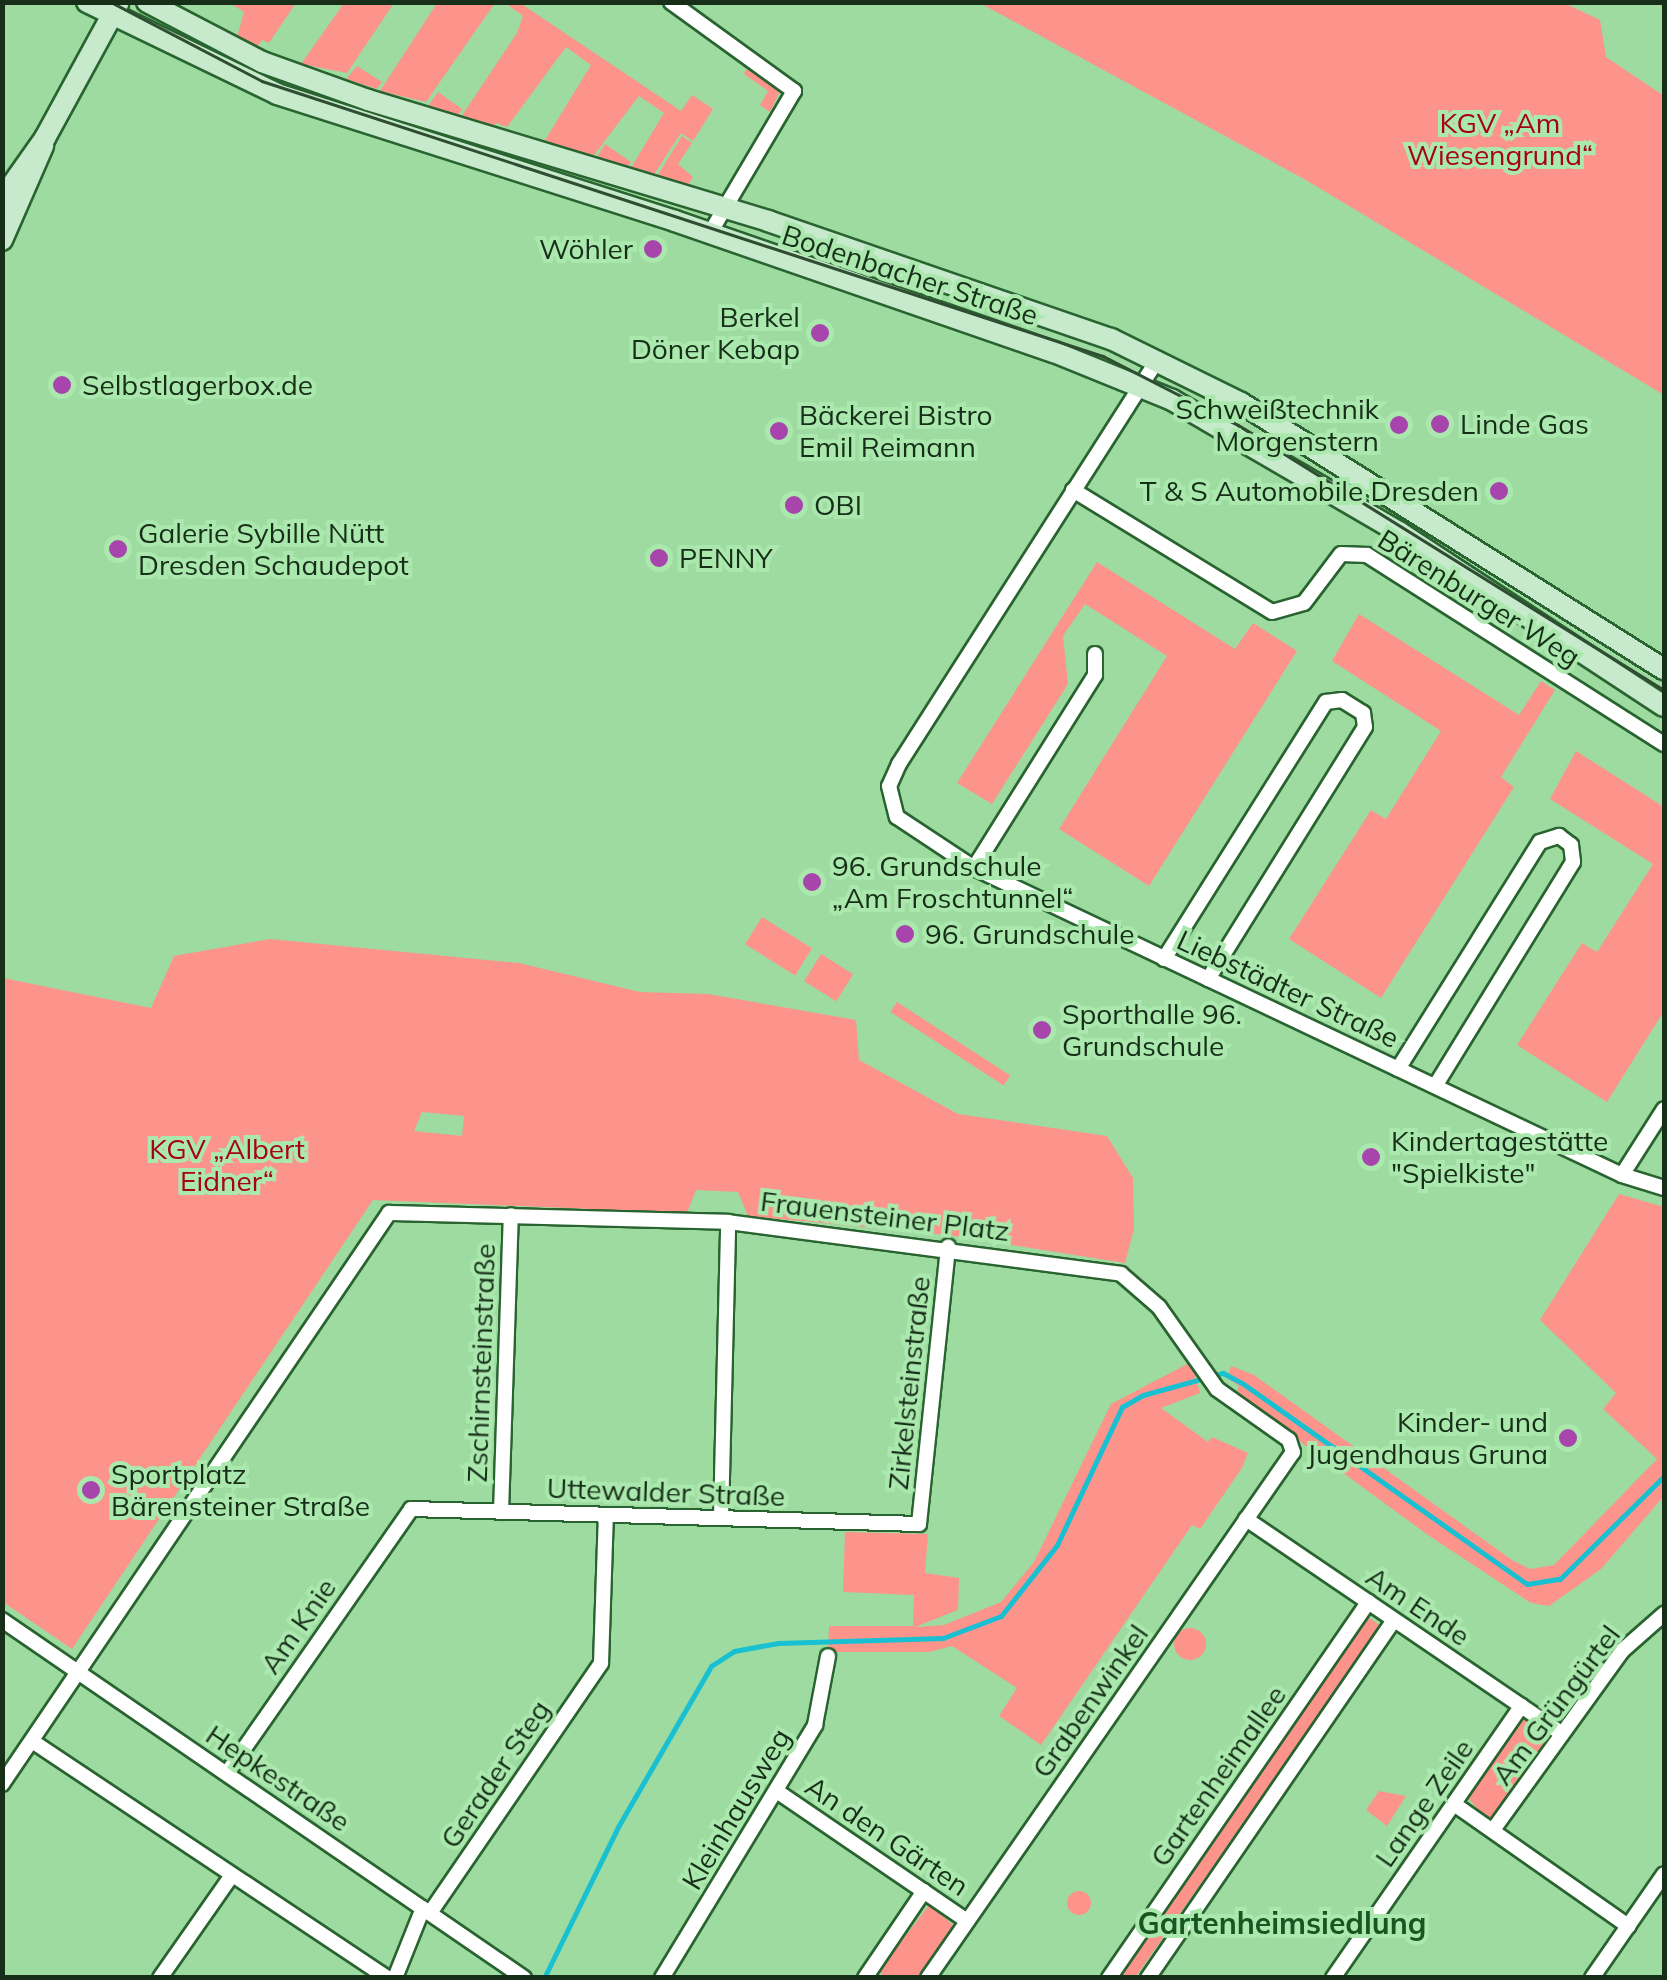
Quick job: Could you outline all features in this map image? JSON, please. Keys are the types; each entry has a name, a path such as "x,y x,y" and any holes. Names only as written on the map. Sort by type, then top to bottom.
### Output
{"street":[{"name":"Bodenbacher Straße","path":"87,2 115,9 277,94 709,235 1137,385 1273,454 1664,706"},
{"name":"Bodenbacher Straße","path":"147,2 262,62 332,87 1021,305 1158,359 1241,403 1664,669"},
{"path":"671,2 794,91 709,235"},
{"path":"2,240 45,138 115,9"},
{"path":"2,199 45,138"},
{"name":"Liebstädter Straße","path":"1158,359 1137,385 889,786 897,817 974,868 1622,1175 1664,1188"},
{"name":"Bärenburger Weg","path":"1074,490 1272,612 1304,603 1340,554 1367,555 1664,744"},
{"path":"974,868 1094,675 1095,654"},
{"path":"1164,958 1326,702 1342,700 1363,713 1365,726 1208,980"},
{"path":"1398,1069 1540,842 1560,836 1571,844 1573,862 1435,1086"},
{"path":"1622,1175 1664,1108"},
{"name":"Frauensteiner Platz","path":"78,1672 389,1213 728,1222 948,1247 1121,1274 1159,1307 1217,1388 1289,1440 1293,1452"},
{"name":"Zschirnsteinstraße","path":"501,1512 511,1215"},
{"path":"721,1518 728,1222"},
{"name":"Zirkelsteinstraße","path":"919,1524 948,1247"},
{"name":"Grabenwinkel","path":"928,1978 1293,1452"},
{"name":"Uttewalder Straße","path":"412,1509 919,1524"},
{"name":"Am Knie","path":"227,1773 412,1509"},
{"name":"Gerader Steg","path":"394,1978 427,1911 601,1663 606,1515"},
{"name":"Am Ende","path":"1246,1519 1562,1734"},
{"name":"Gartenheimallee","path":"1109,1978 1368,1602"},
{"name":"Am Grüngürtel","path":"1492,1830 1623,1650 1664,1614"},
{"name":"Hepkestraße","path":"2,1620 524,1978"},
{"name":"Gartenheimallee","path":"1148,1978 1394,1620"},
{"name":"Kleinhausweg","path":"662,1978 778,1792 815,1725 828,1656"},
{"path":"2,1784 78,1672"},
{"name":"Lange Zeile","path":"1333,1978 1521,1706"},
{"path":"32,1741 230,1878 387,1978"},
{"name":"An den Gärten","path":"778,1792 967,1921"},
{"path":"1454,1804 1628,1926"},
{"path":"1592,1978 1664,1874"},
{"path":"160,1978 230,1878"},
{"path":"868,1976 924,1891"}],"green space":[{"path":"504,2 520,3 681,111 692,95 713,109 693,141 681,133 651,179 629,171 664,113 639,96 594,155 542,145 591,65 566,47 507,127 496,123 491,130 459,120 517,33 523,16"},
{"path":"230,3 296,3 269,43 262,40 257,47 237,37 244,12"},
{"path":"344,3 394,3 347,73 301,64"},
{"path":"437,3 495,3 426,102 380,91"},
{"name":"KGV „Am Wiesengrund“","path":"980,3 1564,3 1600,20 1606,57 1664,96 1664,395 1304,179"},
{"path":"750,64 782,87 770,112 760,105 768,91 744,74"},
{"path":"357,66 382,82 377,89 346,79"},
{"path":"438,92 462,109 456,118 426,109"},
{"path":"682,136 692,143 678,164 693,177 685,190 657,176"},
{"path":"605,144 631,162 625,170 595,160"},
{"path":"1097,562 1235,649 1253,623 1297,651 1149,886 1059,829 1167,656 1085,604 1063,636 1068,684 992,804 957,783"},
{"path":"1359,614 1519,715 1541,681 1555,690 1501,777 1514,787 1381,998 1289,939 1371,810 1386,819 1441,731 1332,661"},
{"path":"1576,751 1664,807 1664,1011 1607,1102 1517,1045 1582,943 1597,952 1653,864 1550,799"},
{"path":"762,917 812,948 795,975 745,944"},
{"name":"KGV „Albert Eidner“","path":"270,939 519,963 640,992 708,994 856,1020 859,1060 958,1114 1107,1136 1133,1178 1134,1229 1125,1263 949,1235 748,1216 738,1192 696,1190 687,1213 373,1200 72,1649 3,1602 3,978 151,1008 174,956","holes":["422,1112 464,1116 462,1136 414,1131"]},
{"path":"821,954 853,974 836,1001 804,981"},
{"path":"897,1002 1010,1076 1004,1086 890,1012"},
{"path":"1619,1194 1664,1207 1664,1496 1601,1569 1549,1606 1531,1603 1428,1535 1235,1394 1239,1386 1227,1378 1231,1366 1254,1375 1512,1560 1530,1569 1554,1565 1657,1459 1603,1409 1616,1393 1540,1320"},
{"path":"1191,1362 1200,1393 1161,1408 1208,1442 1212,1437 1248,1453 1200,1529 1192,1525 1041,1745 999,1716 1017,1688 952,1646 929,1652 828,1652 829,1626 913,1626 914,1595 843,1592 845,1532 928,1534 925,1573 959,1578 958,1610 915,1627 944,1625 1001,1602 1034,1562 1111,1404"},
{"path":"1368,1617 1381,1626 1135,1978 1117,1976"},
{"path":"1190,1628 1201,1633 1206,1644 1201,1655 1190,1660 1179,1655 1174,1644 1179,1633"},
{"path":"1531,1718 1548,1730 1550,1742 1494,1818 1487,1819 1466,1796 1520,1719"},
{"path":"1379,1791 1406,1796 1387,1826 1366,1810"},
{"path":"1079,1891 1088,1894 1088,1912 1079,1915 1070,1912 1067,1903 1070,1894"},
{"path":"930,1904 955,1927 920,1977 882,1976 880,1969"}],"waterway":[{"path":"544,1978 619,1825 711,1666 734,1651 778,1643 943,1638 1001,1616 1057,1545 1122,1407 1143,1395 1223,1373 1527,1584 1560,1579 1664,1476"}],"tram line":[{"path":"111,2 262,81 1103,356 1238,425 1664,690"}],"place":[{"name":"Wöhler","path":"653,249"},
{"name":"Berkel Döner Kebap","path":"820,333"},
{"name":"Selbstlagerbox.de","path":"62,385"},
{"name":"Linde Gas","path":"1440,424"},
{"name":"Schweißtechnik Morgenstern","path":"1399,425"},
{"name":"Bäckerei Bistro Emil Reimann","path":"779,431"},
{"name":"T & S Automobile Dresden","path":"1499,491"},
{"name":"OBI","path":"794,505"},
{"name":"Galerie Sybille Nütt Dresden Schaudepot","path":"118,549"},
{"name":"PENNY","path":"659,558"},
{"name":"96. Grundschule „Am Froschtunnel“","path":"812,882"},
{"name":"96. Grundschule","path":"905,934"},
{"name":"Sporthalle 96. Grundschule","path":"1042,1030"},
{"name":"Kindertagestätte \"Spielkiste\"","path":"1371,1157"},
{"name":"Kinder- und Jugendhaus Gruna","path":"1568,1438"},
{"name":"Sportplatz Bärensteiner Straße","path":"91,1490"}],"district":[{"name":"Gartenheimsiedlung","path":"1282,1923"}]}
